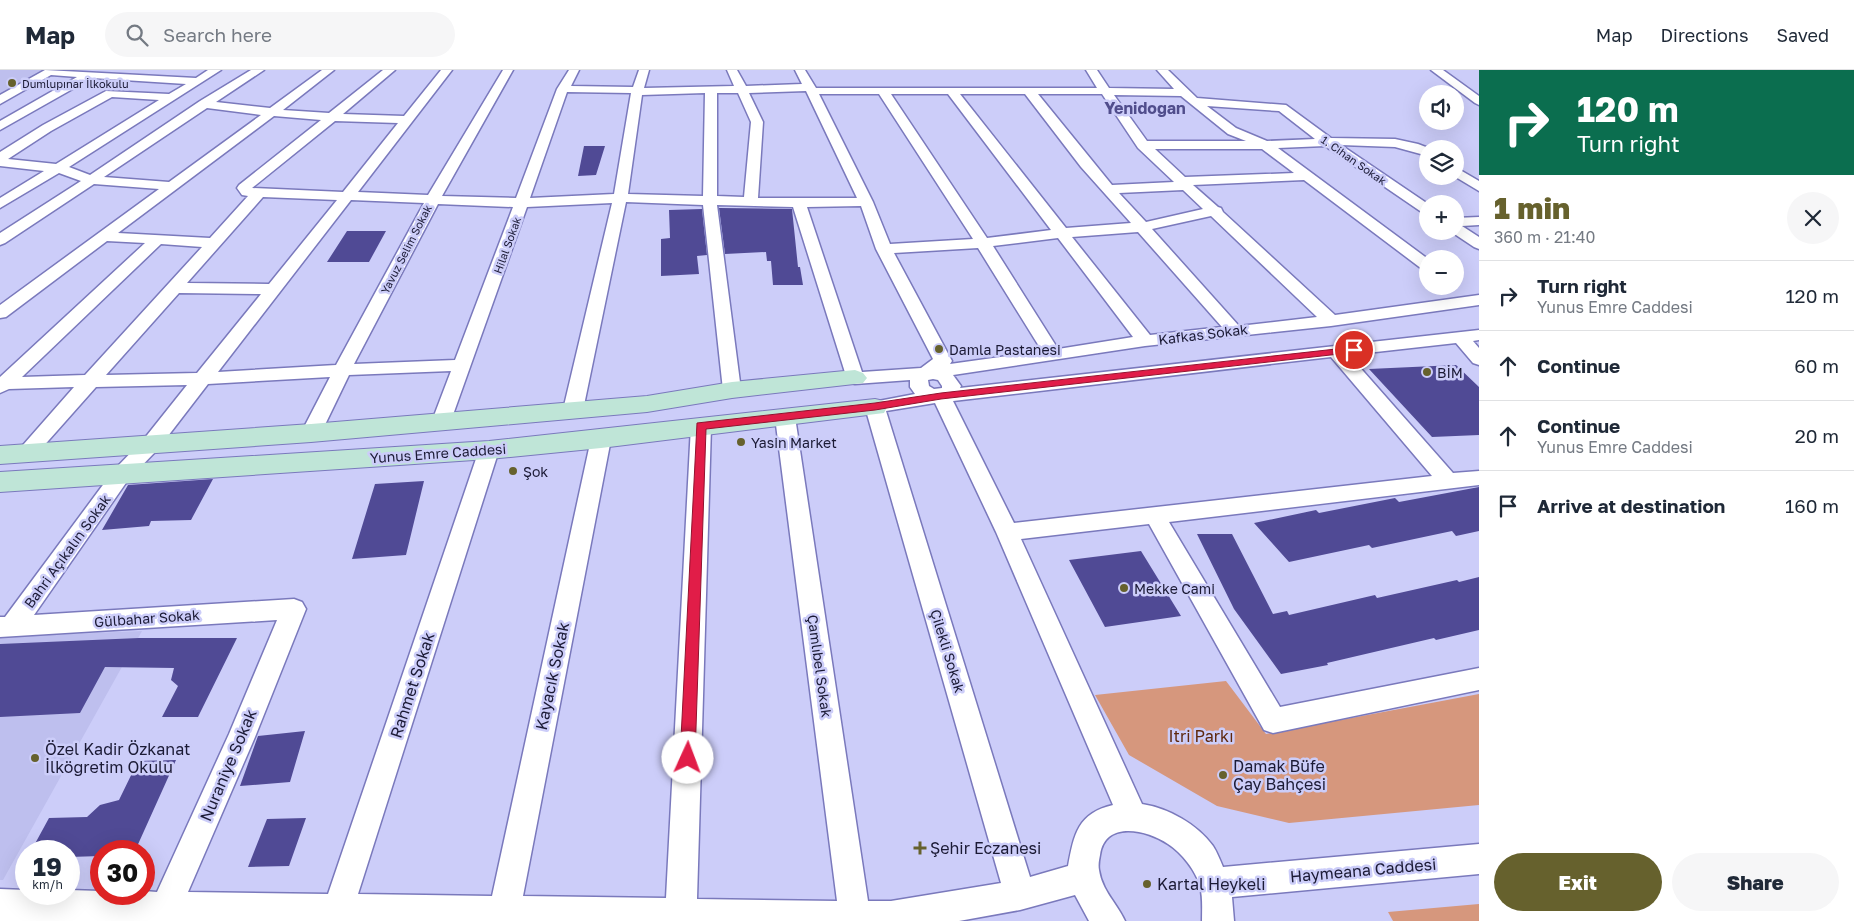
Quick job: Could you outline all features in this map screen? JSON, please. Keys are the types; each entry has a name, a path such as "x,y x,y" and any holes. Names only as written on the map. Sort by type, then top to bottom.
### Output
{"street":[{"path":"0,204 216,70"},
{"path":"0,240 204,104 259,70"},
{"path":"0,313 329,70"},
{"path":"390,70 244,188 247,192 432,201 523,203 620,198 710,202 866,202"},
{"name":"Bahri Açıkalın Sokak","path":"6,627 121,475 151,444 447,70"},
{"name":"Yavuz Selim Sokak","path":"312,433 342,370 396,272 432,201 508,70"},
{"name":"Hilal Sokak","path":"442,421 563,89 574,70"},
{"path":"573,410 620,198 637,91 644,70"},
{"path":"732,70 757,122 751,201"},
{"path":"800,70 866,202 884,249 943,362 919,378 919,386 930,394 941,396"},
{"path":"1091,70 1143,145 1183,184 1216,211 1331,321"},
{"path":"1162,70 1189,97 1232,131 1265,145 1419,259"},
{"path":"1436,70 1457,85"},
{"path":"0,100 51,71 198,81"},
{"path":"0,126 89,75"},
{"path":"0,158 138,77"},
{"path":"1464,87 1479,88"},
{"path":"563,89 637,91 711,89 883,91 1104,90 1189,97"},
{"path":"711,89 710,202 732,390"},
{"path":"951,90 1144,341"},
{"path":"1028,90 1108,189 1234,330"},
{"path":"1464,90 1479,101"},
{"path":"883,91 983,242 1052,355"},
{"path":"110,93 171,98"},
{"name":"1. Cihan Sokak","path":"1189,97 1282,108 1348,158 1419,204"},
{"path":"204,104 270,113 330,118 408,120"},
{"path":"9,138 28,140"},
{"path":"1143,145 1265,145 1329,142 1397,143 1419,148"},
{"path":"0,162 58,168 92,180 170,186"},
{"path":"1108,189 1309,176"},
{"path":"1464,177 1479,187"},
{"path":"26,453 259,193"},
{"path":"0,455 312,433 648,404 732,390 855,378 799,203"},
{"path":"884,249 1142,227 1216,211"},
{"path":"1464,222 1479,221"},
{"path":"1464,234 1479,244"},
{"path":"102,236 214,243"},
{"path":"1,384 158,240"},
{"path":"174,288 274,289"},
{"path":"1464,292 1477,301"},
{"name":"Kafkas Sokak","path":"855,378 928,373 1144,341 1331,321 1477,301"},
{"path":"875,407 941,396 1479,335"},
{"path":"1460,337 1479,359"},
{"path":"1336,352 1449,482"},
{"path":"1,384 202,379 342,370 462,366"},
{"path":"941,396 1007,532 1132,815"},
{"name":"Yunus Emre Caddesi","path":"0,482 489,450 875,407"},
{"name":"Çilekli Sokak","path":"875,407 1020,895"},
{"name":"Çamlıbel Sokak","path":"785,417 855,916"},
{"path":"681,914 701,426"},
{"name":"Kayacık Sokak","path":"504,912 601,439"},
{"name":"Rahmet Sokak","path":"336,916 489,450"},
{"path":"1007,532 1479,478"},
{"path":"1155,516 1273,721 1479,679"},
{"name":"Gülbahar Sokak","path":"6,627 294,609"},
{"name":"Nuraniye Sokak","path":"164,914 294,609"},
{"path":"1109,921 1092,899 1084,877 1083,857 1088,839 1098,826 1114,817 1132,815 1152,819 1173,829 1185,838 1207,862 1216,883 1221,904 1218,921"},
{"name":"Haymeana Caddesi","path":"1216,883 1479,859"},
{"path":"0,905 164,914 336,916 504,912 597,917 681,914 891,917 1020,895 1084,877"}],"shaded area":[{"name":"Dumlupınar İlkokulu","path":"0,70 47,70 0,97"},
{"name":"Özel Kadir Özkanat İlköğretim Okulu","path":"142,631 25,840 15,840 15,859 3,880 0,880 0,637"}],"green space":[{"name":"Itri Parkı","path":"1226,681 1266,734 1479,694 1479,805 1289,823 1217,806 1129,755 1095,695"},
{"path":"1479,904 1479,921 1393,921 1388,912"}],"building":[{"path":"584,146 605,146 596,175 578,176"},
{"path":"719,208 792,209 798,267 800,267 803,285 773,285 771,261 767,261 766,252 725,254"},
{"path":"702,209 707,255 697,256 699,274 661,276 661,239 670,238 669,210"},
{"path":"347,231 386,231 369,262 327,262"},
{"path":"1456,365 1479,387 1479,435 1432,437 1369,369"},
{"path":"213,479 191,520 151,521 149,526 102,530 128,485"},
{"path":"424,481 406,555 352,559 375,484"},
{"path":"1479,487 1479,531 1456,536 1452,531 1372,548 1369,545 1289,562 1254,523 1316,510 1319,513 1395,498 1399,502"},
{"path":"1197,534 1232,534 1273,614 1287,611 1289,615 1375,595 1377,598 1479,577 1479,630 1436,640 1434,638 1327,663 1328,665 1281,674 1234,609"},
{"name":"Mekke Cami","path":"1141,551 1181,616 1105,627 1069,560"},
{"path":"139,638 237,638 198,717 162,717 178,686 171,680 174,668 105,667 80,713 0,717 0,644"},
{"path":"305,731 290,782 240,786 258,736"},
{"path":"176,760 140,840 90,840 90,856 80,857 80,840 37,840 49,818 87,817 100,805 119,800 138,761"},
{"path":"306,818 289,866 248,867 267,819"}],"place":[{"name":"Dumlupınar İlkokulu","path":"12,83"},
{"name":"Damla Pastanesi","path":"939,349"},
{"name":"BİM","path":"1427,372"},
{"name":"Yasin Market","path":"741,442"},
{"name":"Şok","path":"513,471"},
{"name":"Mekke Cami","path":"1124,588"},
{"name":"Özel Kadir Özkanat İlköğretim Okulu","path":"35,758"},
{"name":"Damak Büfe Çay Bahçesi","path":"1223,775"},
{"name":"Şehir Eczanesi","path":"920,848"},
{"name":"Kartal Heykeli","path":"1147,884"}],"district":[{"name":"Yenidoğan","path":"1145,108"}],"route":[{"path":"688,758 701,426 875,407 941,396 1354,350"}]}
